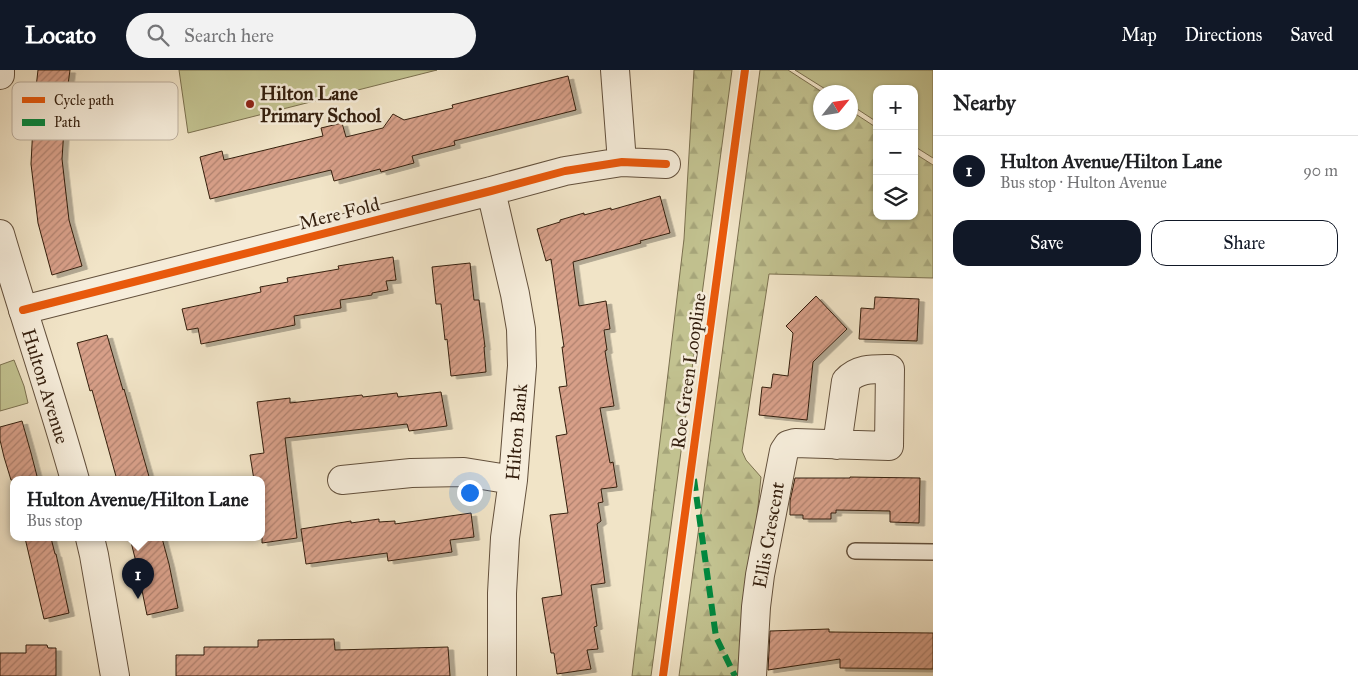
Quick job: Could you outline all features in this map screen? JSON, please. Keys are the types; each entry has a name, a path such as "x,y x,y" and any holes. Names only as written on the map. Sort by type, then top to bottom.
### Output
{"street":[{"path":"0,70 0,75"},
{"path":"615,70 622,162"},
{"name":"Mere Fold","path":"22,310 565,171 622,162 666,164"},
{"name":"Hilton Bank","path":"491,191 515,294 521,329 522,366 513,480 505,538 502,593 502,676"},
{"name":"Hulton Avenue","path":"0,234 74,476"},
{"name":"Ellis Crescent","path":"752,676 760,575 784,451 788,445 795,443 837,445"},
{"path":"342,480 411,473 464,472 513,480"},
{"path":"91,541 115,676"}],"lane":[{"path":"855,551 933,552"}],"green space":[{"name":"Hilton Lane Primary School","path":"179,70 437,70 188,133"},
{"path":"694,70 732,70 651,676 632,676 684,239"},
{"path":"760,70 788,70 813,86 813,130 858,130 858,116 873,125 873,220 918,220 918,156 933,165 933,278 769,274 742,451 746,460 761,477 741,676 679,676"},
{"path":"795,70 933,70 933,158 918,149 918,85 873,85 873,119 858,110 858,85 819,85"},
{"path":"14,360 28,403 0,411 0,365"}],"building":[{"path":"38,70 70,70 68,82 37,82"},
{"path":"568,76 576,110 454,141 455,145 412,156 414,163 381,172 380,169 334,181 331,170 210,199 200,157 222,151 224,160 323,136 321,128 342,123 346,137 383,128 393,114 404,120 453,108 452,105"},
{"path":"32,140 63,140 62,159 69,220 82,266 52,275 38,223 31,164"},
{"path":"660,196 670,233 573,262 579,306 606,301 610,329 604,330 607,350 605,351 614,406 600,408 610,463 613,462 617,487 601,489 603,502 598,503 601,521 597,524 605,583 591,585 597,626 594,627 598,649 587,650 591,669 557,674 554,653 551,653 542,598 562,595 550,515 568,513 556,436 567,434 559,387 567,386 562,347 564,347 551,259 546,261 537,229 584,213 584,215 611,208 611,210"},
{"path":"393,257 396,280 386,281 388,290 372,293 372,295 340,300 341,308 294,316 295,325 201,344 198,328 187,330 182,309 261,292 260,287 288,282 287,278 339,269 338,266"},
{"path":"470,263 474,300 479,300 486,372 451,376 441,304 436,304 432,267"},
{"path":"816,296 847,329 813,362 807,420 759,415 762,387 771,388 773,374 788,376 793,333 786,326"},
{"path":"875,297 919,299 917,341 859,339 861,308 874,309"},
{"path":"107,335 149,476 116,476 77,343"},
{"path":"441,392 447,426 409,431 407,424 285,438 297,538 262,543 262,541 265,541 265,476 253,476 250,455 264,453 257,402 290,398 290,403 397,393 398,397"},
{"path":"22,421 37,476 10,477 0,440 0,427"},
{"path":"795,478 920,478 919,523 890,522 890,511 836,510 836,513 831,513 831,519 803,519 803,515 790,515 790,501"},
{"path":"471,513 474,537 450,540 452,552 388,561 387,553 306,564 301,529 351,521 351,523 379,519 379,522 395,521 395,524"},
{"path":"26,541 52,541 56,554 69,613 44,619"},
{"path":"131,541 163,541 178,608 147,615"},
{"path":"829,629 829,632 933,633 933,669 840,668 840,659 768,670 770,631"},
{"path":"334,639 335,650 448,647 450,676 176,676 176,655 204,655 204,647 258,647 258,640"},
{"path":"26,645 47,645 48,648 56,648 56,676 0,676 0,653 26,653"}],"marked path":[{"path":"694,479 716,637 735,676"}],"cycle path":[{"name":"Roe Green Loopline","path":"663,676 745,70"},
{"path":"23,310 565,171 622,162 666,164"}],"place":[{"name":"Hilton Lane Primary School","path":"250,104"},
{"name":"Hulton Avenue/Hilton Lane","path":"138,599"}]}
